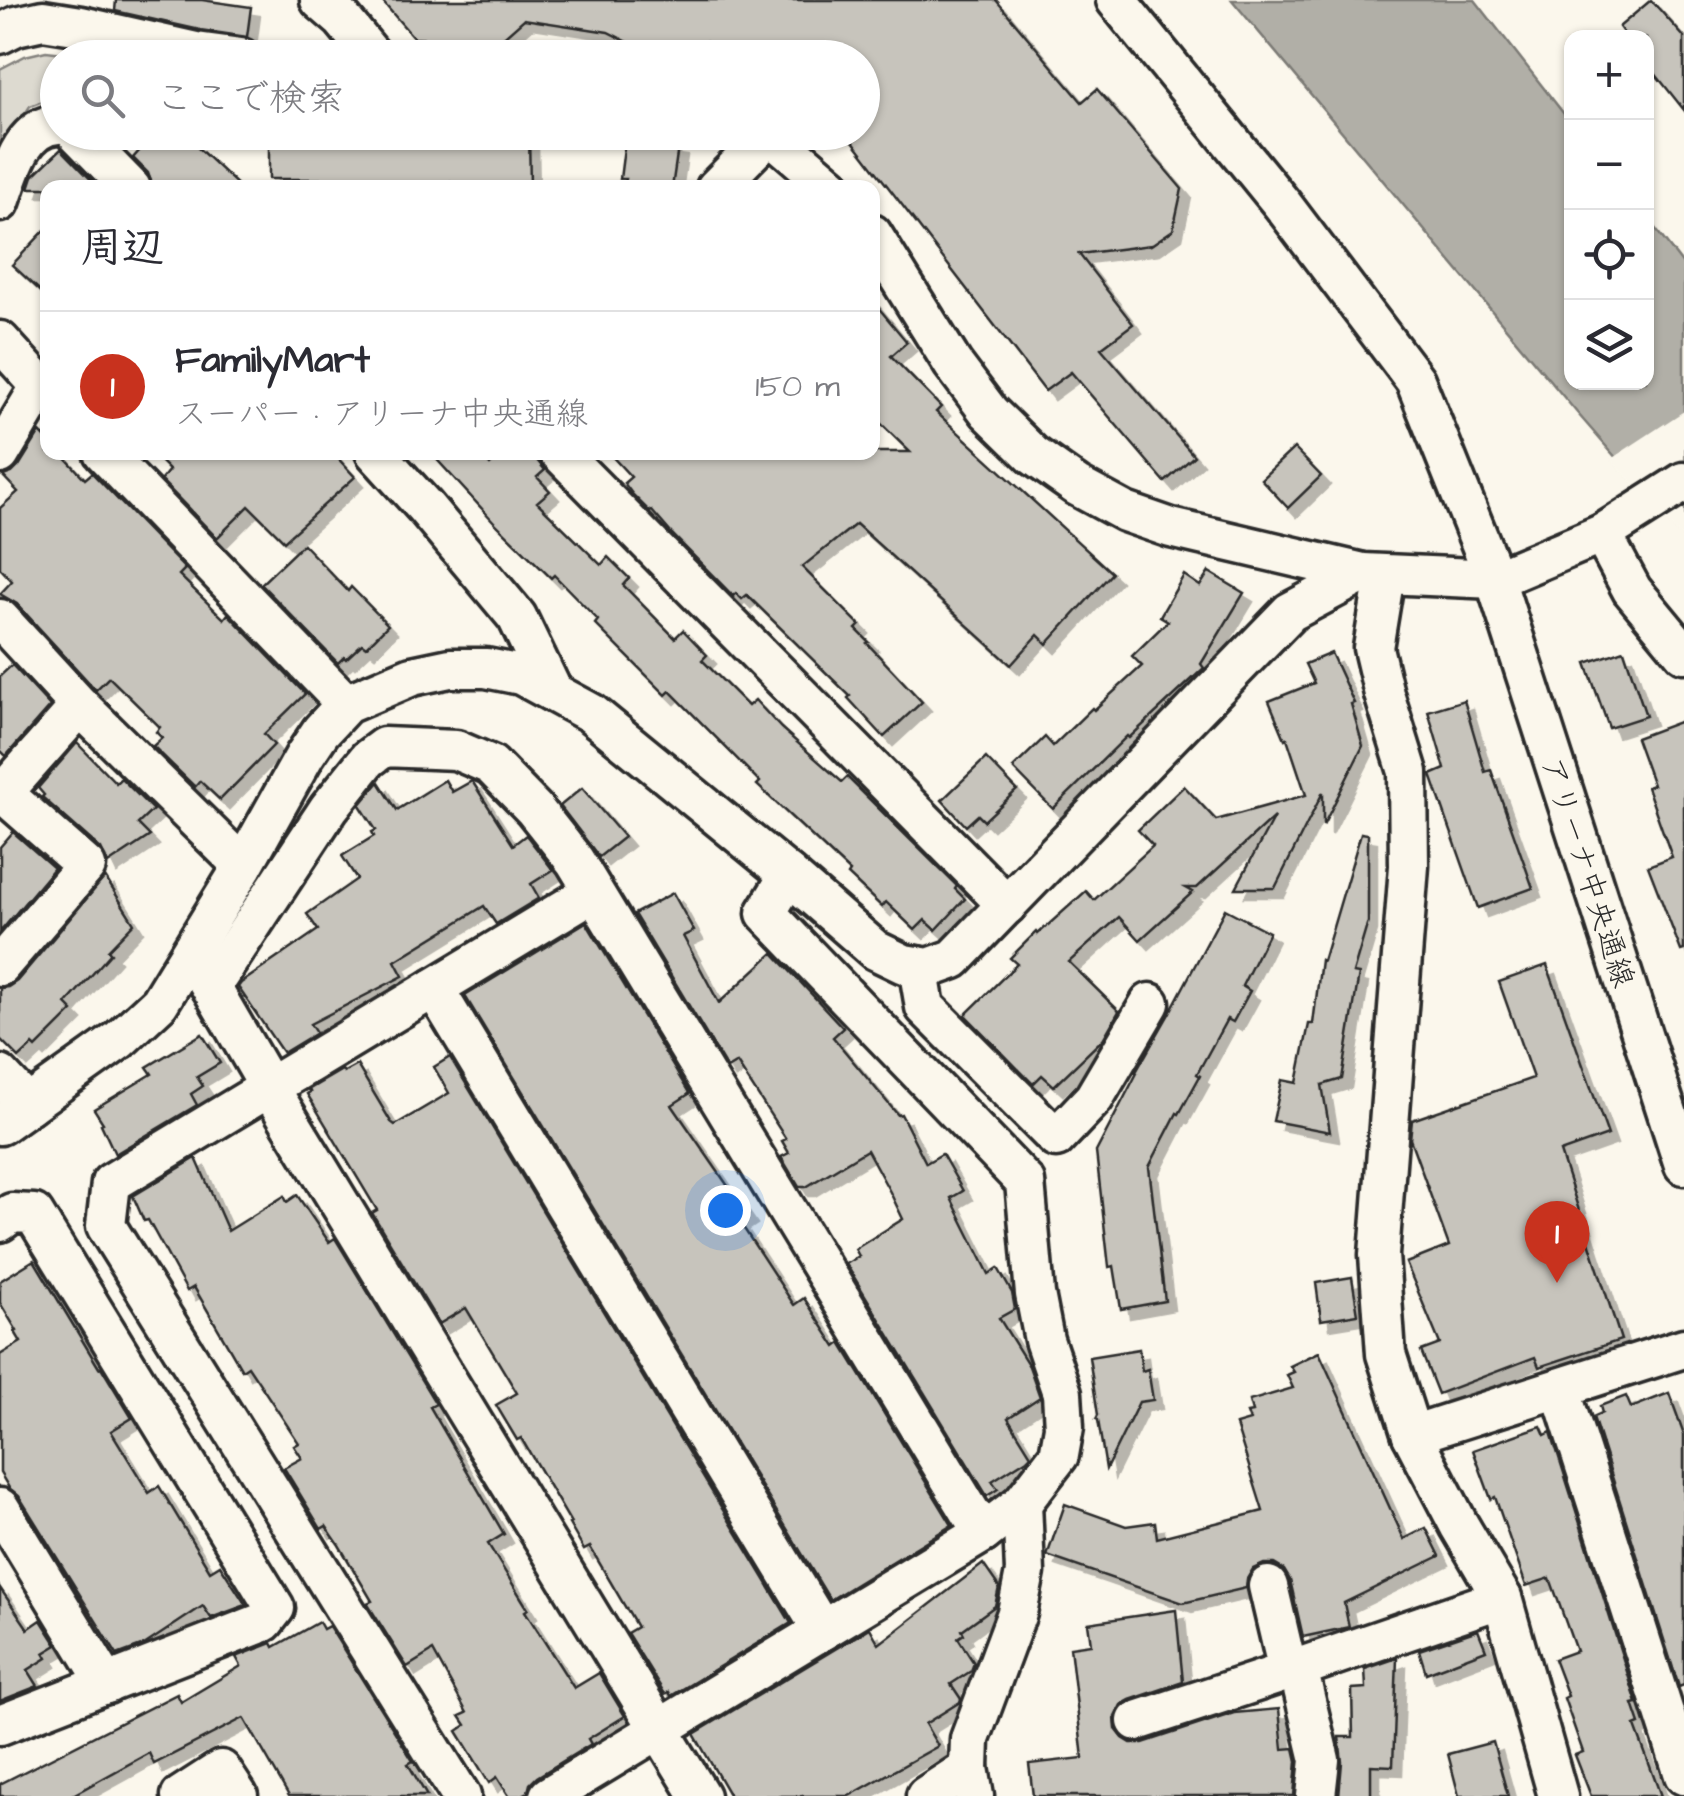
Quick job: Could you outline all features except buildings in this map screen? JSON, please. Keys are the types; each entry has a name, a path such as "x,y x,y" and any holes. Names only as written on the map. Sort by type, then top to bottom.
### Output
{"street":[{"path":"320,0 359,40"},
{"name":"アリーナ中央通線","path":"1116,0 1282,204 1415,380 1495,579 1684,1165"},
{"path":"0,34 43,20 143,40"},
{"path":"0,202 20,148 40,129"},
{"path":"94,150 123,180"},
{"path":"724,180 753,150"},
{"path":"789,150 824,180"},
{"path":"880,247 953,364 989,412 1033,455 1125,512 1171,528 1374,574 1495,579 1608,531 1684,482"},
{"path":"0,341 40,386"},
{"path":"0,454 40,397"},
{"path":"112,460 346,704"},
{"path":"381,460 516,618 553,692"},
{"path":"567,460 1007,905"},
{"path":"1608,531 1632,590 1680,648"},
{"path":"0,1075 14,1115 71,1076 158,1003 191,954 321,731 346,704 412,676 450,668 486,668 521,675 591,713 875,950 904,964 929,968 954,959 1290,612 1374,574"},
{"path":"1374,574 1373,648 1408,772 1409,866 1379,1256 1386,1354 1412,1435 1502,1598 1558,1796"},
{"path":"0,619 80,706 243,866"},
{"path":"0,966 86,866 2,795 80,706"},
{"path":"211,987 329,808 368,759 384,747 456,750 491,765 534,809 576,861 983,1533"},
{"path":"549,1796 983,1533 1022,1503 1060,1455 1064,1428 1062,1393 1034,1294 1025,1182 766,913 789,875"},
{"path":"461,1796 106,1226 111,1183 594,892"},
{"path":"191,954 700,1796"},
{"path":"918,966 925,1007 1056,1138 1094,1098 1150,1003"},
{"path":"434,988 822,1630"},
{"path":"0,1222 12,1213 34,1214 275,1608 264,1622 0,1725"},
{"path":"1412,1435 1684,1348"},
{"path":"1560,1388 1684,1775"},
{"path":"926,1796 972,1782 970,1739 1016,1613 1024,1572 1022,1503"},
{"path":"0,1508 107,1684"},
{"path":"1268,1586 1320,1760 1316,1796"},
{"path":"1137,1722 1502,1598"},
{"path":"181,1796 221,1770 238,1796"}],"shaded area":[{"path":"1232,0 1475,0 1564,114 1564,390 1654,390 1654,227 1684,266 1684,536"},
{"path":"40,52 40,102 30,106 11,136 0,166 0,69"}],"pier":[{"path":"1684,411 1684,541 1611,459"}],"place":[{"name":"FamilyMart","path":"1557,1283"}]}
